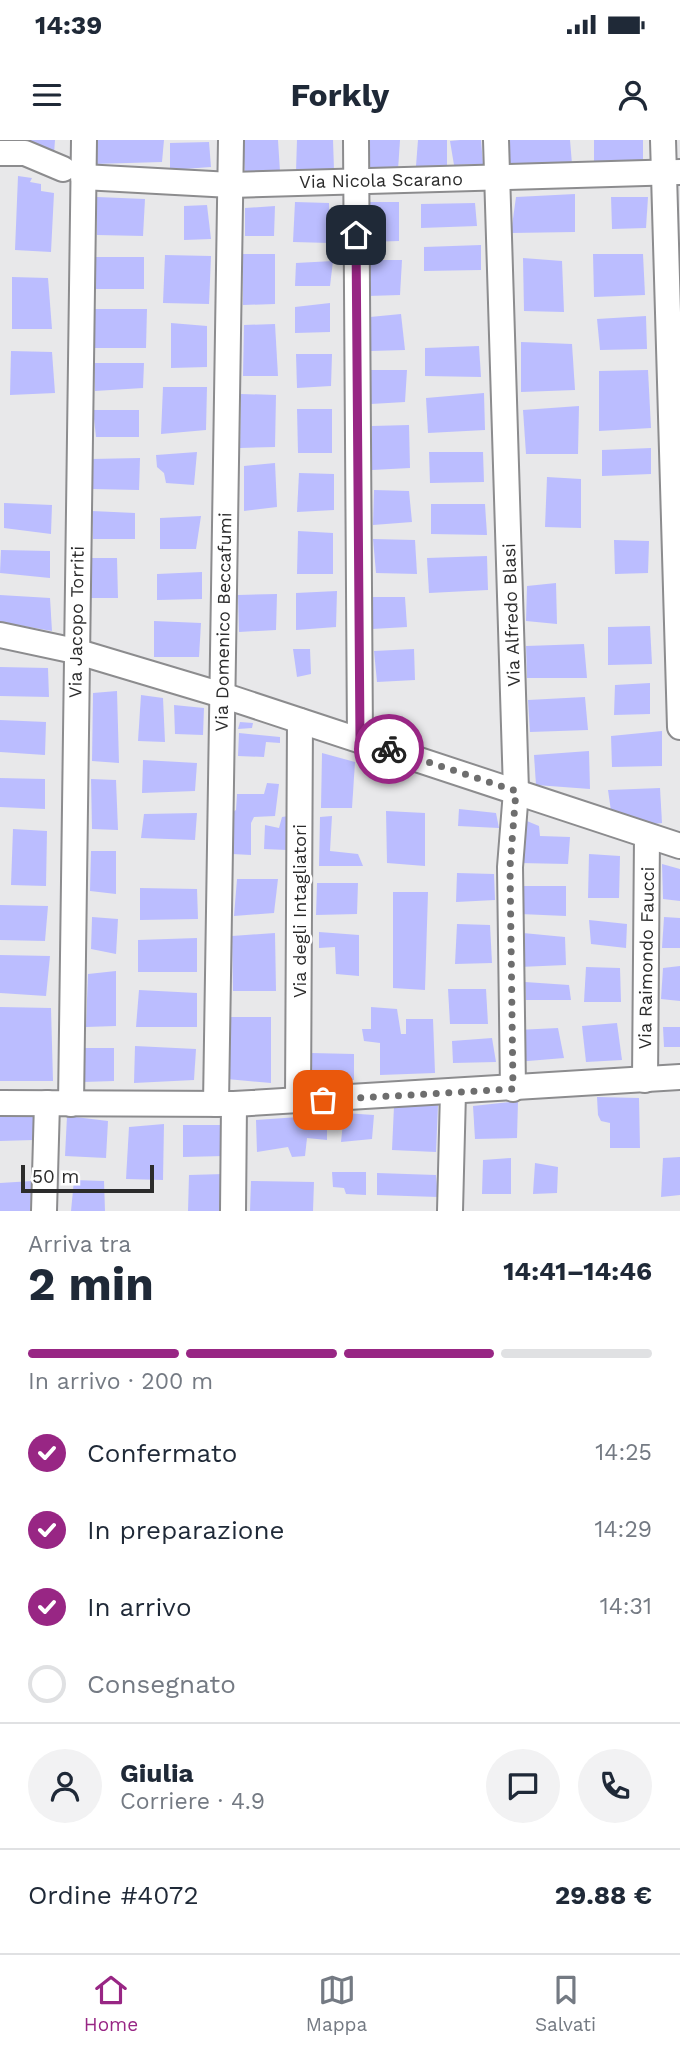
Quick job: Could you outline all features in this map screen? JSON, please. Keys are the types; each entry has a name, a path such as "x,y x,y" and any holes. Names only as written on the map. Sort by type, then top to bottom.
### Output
{"street":[{"name":"Via Jacopo Torriti","path":"44,1211 59,1104 75,651 73,173 84,140"},
{"name":"Via Domenico Beccafumi","path":"231,140 222,695 225,1104 233,1211"},
{"path":"356,140 360,739"},
{"name":"Via Alfredo Blasi","path":"496,140 516,791 510,867 513,1089"},
{"path":"663,140 673,172 680,727"},
{"name":"Via Nicola Scarano","path":"0,153 25,153 73,173 231,185 356,179 673,172"},
{"path":"0,635 75,651 222,695 680,846"},
{"name":"Via degli Intagliatori","path":"298,1101 300,721"},
{"name":"Via Raimondo Faucci","path":"645,1080 647,836"},
{"path":"0,1103 225,1104 680,1077"},
{"path":"450,1211 453,1092"}],"building":[{"path":"29,140 55,140 54,154 30,147"},
{"path":"93,140 164,140 162,162 93,164"},
{"path":"243,140 278,140 280,172 245,174"},
{"path":"297,140 333,140 334,170 296,171"},
{"path":"365,140 400,140 398,170 367,167"},
{"path":"418,140 447,140 447,167 416,166"},
{"path":"481,140 483,164 454,165 450,141"},
{"path":"508,140 570,140 572,164 509,164"},
{"path":"594,140 643,140 643,160 594,163"},
{"path":"209,142 211,167 170,170 170,143"},
{"path":"18,176 32,178 30,182 41,184 41,191 54,193 51,252 15,250"},
{"path":"575,194 575,232 511,233 516,197"},
{"path":"97,197 145,199 143,236 97,235"},
{"path":"611,197 648,197 646,228 612,229"},
{"path":"295,202 329,203 330,243 293,242"},
{"path":"367,202 399,202 399,241 366,242"},
{"path":"475,203 477,226 421,228 421,204"},
{"path":"207,205 211,239 184,240 184,206"},
{"path":"275,206 274,236 245,236 245,208"},
{"path":"481,245 481,270 424,271 424,247"},
{"path":"243,254 275,254 275,304 243,305"},
{"path":"593,254 643,254 645,295 594,297"},
{"path":"165,255 211,256 209,304 163,303"},
{"path":"94,257 144,257 144,289 94,289"},
{"path":"523,258 562,261 564,312 524,311"},
{"path":"368,260 402,260 400,295 368,296"},
{"path":"333,261 330,286 295,286 296,263"},
{"path":"12,277 48,278 52,329 12,329"},
{"path":"330,303 330,332 295,333 295,307"},
{"path":"95,309 147,309 146,348 93,348"},
{"path":"401,314 405,350 371,351 370,317"},
{"path":"646,316 647,349 600,350 597,319"},
{"path":"171,323 207,326 207,367 171,368"},
{"path":"275,324 278,376 243,376 244,325"},
{"path":"521,342 572,344 575,390 521,392"},
{"path":"479,346 481,377 425,376 425,348"},
{"path":"11,351 52,352 55,393 10,395"},
{"path":"296,354 332,354 331,386 297,388"},
{"path":"94,363 144,363 143,388 95,391"},
{"path":"370,370 407,370 405,402 371,404"},
{"path":"648,370 651,428 599,431 599,371"},
{"path":"163,387 207,387 206,430 161,434"},
{"path":"484,393 485,430 428,433 426,398"},
{"path":"241,394 276,395 275,447 240,448"},
{"path":"579,406 578,454 526,454 523,410"},
{"path":"297,409 332,409 332,453 298,453"},
{"path":"93,410 139,410 139,437 96,437"},
{"path":"409,425 410,468 372,470 372,426"},
{"path":"651,448 651,474 602,476 602,450"},
{"path":"197,452 194,485 166,483 164,473 157,467 156,455"},
{"path":"429,452 483,452 484,482 430,483"},
{"path":"140,458 139,490 92,489 91,459"},
{"path":"275,463 277,507 244,511 244,466"},
{"path":"299,473 334,474 334,510 297,512"},
{"path":"547,477 581,479 581,528 545,527"},
{"path":"374,490 409,491 412,522 373,525"},
{"path":"4,503 52,505 51,534 4,528"},
{"path":"431,504 485,504 487,535 431,534"},
{"path":"92,511 135,513 135,539 93,539"},
{"path":"201,516 196,549 160,549 160,518"},
{"path":"298,531 333,533 333,574 297,574"},
{"path":"373,539 415,540 417,574 376,573"},
{"path":"614,540 649,541 648,573 615,574"},
{"path":"1,550 50,551 50,578 0,573"},
{"path":"487,556 488,590 429,593 427,558"},
{"path":"89,558 117,558 118,598 89,598"},
{"path":"202,572 202,599 157,600 157,574"},
{"path":"556,583 557,624 526,621 527,586"},
{"path":"337,591 336,627 296,630 296,593"},
{"path":"277,594 276,630 239,632 238,595"},
{"path":"0,595 50,598 52,631 0,622"},
{"path":"373,597 405,597 407,627 372,629"},
{"path":"154,621 201,623 199,657 154,657"},
{"path":"650,626 652,664 608,665 608,627"},
{"path":"584,644 587,678 527,678 526,646"},
{"path":"293,649 310,649 311,674 297,677"},
{"path":"414,649 415,680 377,682 374,651"},
{"path":"0,667 48,668 49,697 0,696"},
{"path":"650,683 650,714 614,715 615,685"},
{"path":"117,691 119,763 92,761 93,693"},
{"path":"141,695 163,698 165,742 138,741"},
{"path":"585,697 588,730 530,732 528,700"},
{"path":"174,705 204,708 203,735 175,734"},
{"path":"0,720 46,722 45,755 0,752"},
{"path":"240,722 253,723 252,728 238,729"},
{"path":"662,731 662,766 612,767 611,736"},
{"path":"239,733 280,737 280,743 266,742 264,757 238,756"},
{"path":"589,751 590,789 536,785 534,755"},
{"path":"322,753 355,762 352,808 321,808"},
{"path":"143,760 197,763 195,791 142,793"},
{"path":"0,778 45,779 45,809 0,807"},
{"path":"91,779 116,780 118,830 92,829"},
{"path":"267,783 279,784 275,816 254,817 251,823 251,855 232,854 231,813 236,810 237,794 264,794"},
{"path":"660,788 662,823 646,825 611,811 608,790"},
{"path":"459,809 496,813 499,828 458,826"},
{"path":"386,811 425,813 425,866 387,863"},
{"path":"197,813 195,840 141,838 144,814"},
{"path":"289,816 287,850 264,849 265,825 279,828 282,817"},
{"path":"332,816 330,851 358,854 363,866 319,866 320,817"},
{"path":"522,819 539,826 540,836 570,837 568,864 519,863"},
{"path":"13,829 47,831 46,886 11,885"},
{"path":"91,851 116,851 116,894 90,891"},
{"path":"589,854 620,856 619,898 588,898"},
{"path":"662,864 680,869 680,901 663,899"},
{"path":"457,873 494,874 495,900 456,902"},
{"path":"237,879 278,879 274,913 234,916"},
{"path":"317,883 358,883 357,914 316,915"},
{"path":"522,886 566,886 566,916 520,914"},
{"path":"140,888 197,889 198,919 140,920"},
{"path":"393,892 428,892 425,990 393,988"},
{"path":"0,905 48,906 45,941 0,940"},
{"path":"92,917 118,919 116,954 91,949"},
{"path":"664,917 680,918 680,948 662,948"},
{"path":"589,920 627,924 626,948 591,944"},
{"path":"457,924 490,925 492,963 455,964"},
{"path":"319,932 359,935 359,976 336,974 335,947 319,948"},
{"path":"275,933 276,991 233,991 232,936"},
{"path":"523,933 565,937 566,965 519,967"},
{"path":"197,938 197,972 138,972 138,940"},
{"path":"0,955 50,956 46,996 0,993"},
{"path":"680,966 680,1001 661,999 663,968"},
{"path":"586,967 620,968 621,1002 584,1002"},
{"path":"116,971 116,1026 86,1027 88,974"},
{"path":"525,982 569,985 571,1000 526,1000"},
{"path":"448,989 486,989 488,1024 450,1024"},
{"path":"139,990 197,993 197,1027 136,1027"},
{"path":"0,1007 51,1008 53,1081 0,1081"},
{"path":"371,1007 397,1009 401,1034 406,1034 406,1019 433,1019 435,1073 380,1075 380,1043 364,1041 362,1029 371,1029"},
{"path":"226,1017 271,1017 271,1083 227,1079"},
{"path":"617,1023 622,1060 586,1062 582,1026"},
{"path":"663,1027 680,1027 680,1047 664,1047"},
{"path":"558,1028 564,1058 516,1062 517,1030"},
{"path":"492,1038 496,1062 453,1063 452,1041"},
{"path":"135,1046 196,1049 194,1080 134,1083"},
{"path":"81,1048 114,1048 114,1081 83,1082"},
{"path":"311,1053 354,1054 354,1080 313,1080"},
{"path":"597,1097 639,1098 640,1148 610,1148 610,1123 601,1121 598,1115"},
{"path":"518,1101 517,1138 475,1139 473,1106"},
{"path":"438,1105 436,1152 392,1150 394,1106"},
{"path":"344,1113 374,1115 372,1139 341,1142"},
{"path":"0,1115 36,1115 34,1140 0,1141"},
{"path":"327,1115 327,1140 307,1138 305,1156 292,1157 288,1147 257,1152 256,1120"},
{"path":"67,1116 108,1121 106,1158 65,1156"},
{"path":"164,1124 163,1180 126,1179 129,1127"},
{"path":"183,1125 224,1125 224,1156 183,1157"},
{"path":"680,1157 680,1195 661,1197 663,1158"},
{"path":"511,1158 511,1194 482,1194 483,1160"},
{"path":"535,1163 558,1167 557,1193 533,1194"},
{"path":"332,1172 366,1172 366,1195 346,1194 344,1188 333,1187"},
{"path":"377,1173 436,1175 438,1197 377,1195"},
{"path":"224,1174 223,1211 188,1211 189,1175"},
{"path":"74,1180 104,1181 105,1211 71,1211"},
{"path":"32,1181 30,1211 0,1211 0,1183"},
{"path":"251,1181 314,1182 313,1211 250,1211"}],"way so far":[{"path":"323,1100 513,1089 510,867 516,791 389,749"}],"route":[{"path":"356,235 360,739 389,749"}]}
